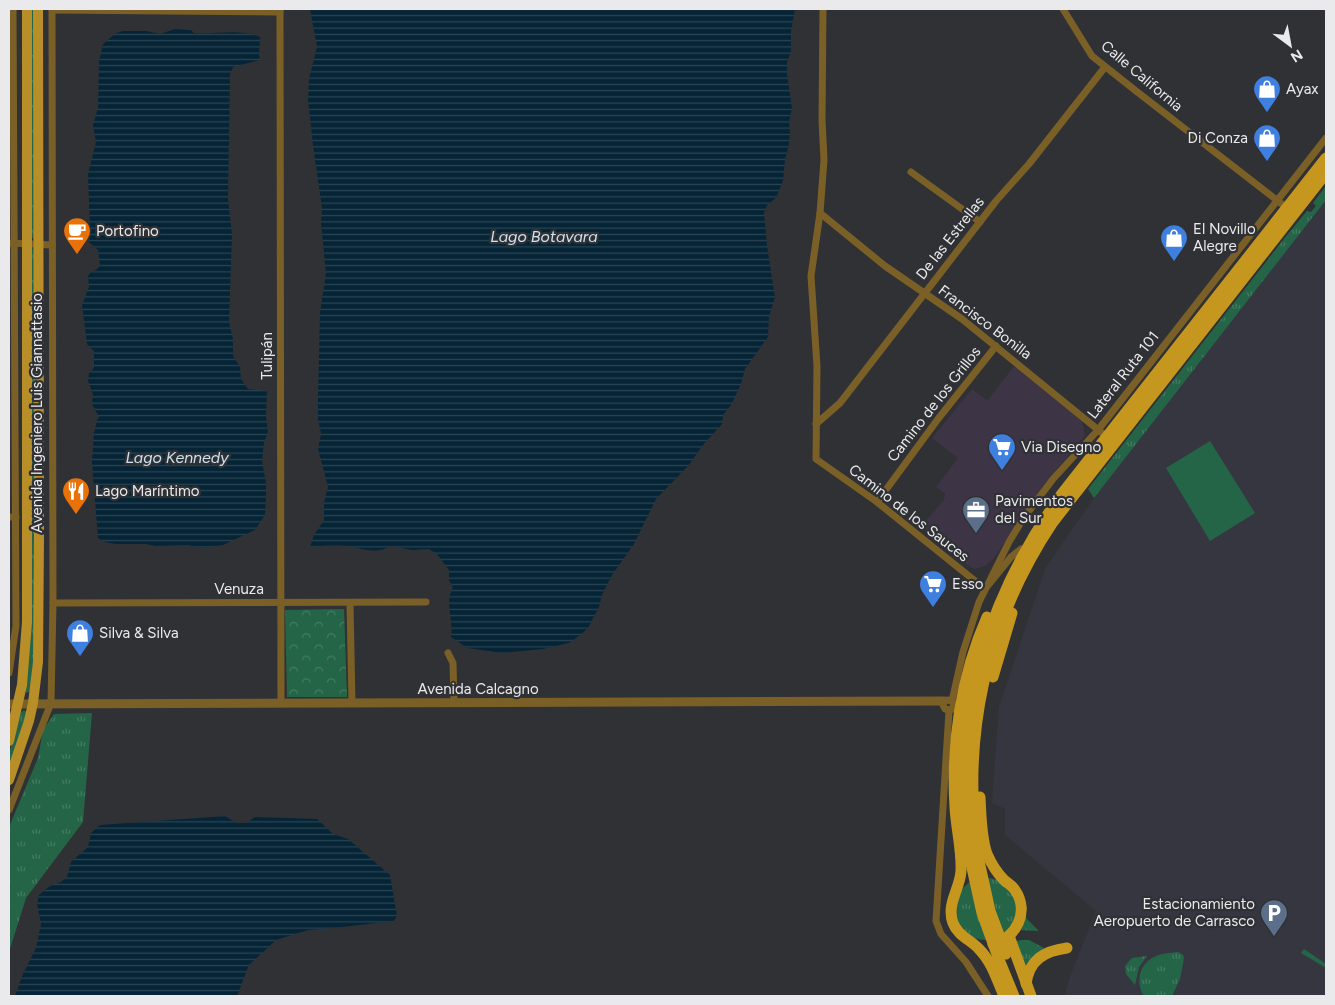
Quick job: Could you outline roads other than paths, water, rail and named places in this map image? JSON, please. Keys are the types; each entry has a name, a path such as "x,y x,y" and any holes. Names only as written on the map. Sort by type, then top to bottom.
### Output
{"highway":[{"path":"975,862 965,820 964,776 969,710 980,660 992,621 1009,580 1030,540 1061,495 1326,158"},
{"path":"1014,996 1002,956 982,913 975,862 972,773 978,711 997,632 1022,576 1053,522 1326,173"},
{"path":"1004,996 988,961 973,943 958,932 953,923 952,901 961,870 955,807 956,739 970,662 980,634 1006,577 1021,550 1030,540"},
{"path":"973,943 983,945 1004,941 1018,925 1021,914 1021,904 1015,889 997,872 987,853 980,792 983,722 994,671 1022,587 1022,576"},
{"path":"956,892 965,882 977,876 991,875 1003,879"},
{"path":"1009,936 1027,993"},
{"path":"1027,993 1030,968 1034,963 1056,950 1066,948"},
{"path":"1002,956 1027,993"}],"main road":[{"name":"Avenida Ingeniero Luis Giannattasio","path":"9,741 12,702 25,664 27,622 27,9"},
{"name":"Avenida Ingeniero Luis Giannattasio","path":"9,780 29,721 38,662 38,9"}],"street":[{"name":"Avenida Ingeniero Luis Giannattasio","path":"9,670 16,626 13,517 11,243 11,66 13,9"},
{"path":"816,424 817,366 811,276 820,213 824,160 822,9"},
{"name":"Calle California","path":"1063,9 1092,56 1287,208"},
{"name":"Avenida Ingeniero Luis Giannattasio","path":"9,810 51,703 53,603 52,10"},
{"path":"52,10 280,10"},
{"name":"Tulipán","path":"280,10 281,702"},
{"name":"De las Estrellas","path":"816,424 840,404 924,293 1105,67"},
{"name":"Lateral Ruta 101","path":"988,996 966,962 941,934 936,921 945,704 971,622 985,589 1009,542 1038,497 1066,463 1098,430 1326,138"},
{"path":"911,172 980,222"},
{"name":"Francisco Bonilla","path":"820,213 885,266 943,305 996,346 1107,437"},
{"path":"1246,240 1262,241"},
{"path":"11,243 52,245"},
{"name":"Camino de los Grillos","path":"876,502 996,346"},
{"name":"Camino de los Sauces","path":"816,424 816,459 876,502 985,589"},
{"path":"985,589 1011,557 1021,550"},
{"name":"Venuza","path":"53,603 426,602"},
{"path":"350,603 352,702"},
{"path":"448,653 453,663 454,702"},
{"name":"Avenida Calcagno","path":"12,702 945,704"},
{"path":"949,943 958,932"}],"water":[{"name":"Lago Botavara","path":"310,9 795,9 791,32 791,51 787,62 792,108 789,122 788,149 783,181 776,198 767,205 764,213 775,297 769,316 768,337 745,369 741,384 731,405 723,415 722,424 703,445 688,466 656,499 634,544 612,575 588,628 569,643 543,649 503,653 467,648 451,637 449,599 453,588 449,580 449,570 437,554 429,549 412,550 391,546 380,550 341,546 310,547 314,535 324,520 324,502 328,487 318,449 321,433 318,419 320,313 326,273 321,223 322,208 308,99 309,79 317,47"},
{"name":"Lago Kennedy","path":"175,29 191,30 194,33 236,32 253,34 260,37 260,60 233,67 230,74 228,199 232,234 229,322 233,339 233,356 240,367 241,379 248,389 267,391 266,418 268,432 264,442 262,461 266,483 265,515 255,530 223,545 200,548 188,545 115,544 98,538 92,462 94,433 99,417 92,404 93,394 88,381 89,373 94,368 94,351 87,343 82,305 89,287 88,276 100,266 98,250 89,242 88,174 96,142 93,125 98,108 99,61 103,44 116,33 123,31 146,31 160,34"},
{"path":"225,816 236,823 246,823 255,817 317,819 333,834 348,839 390,875 397,916 394,921 308,930 276,940 249,965 237,996 15,996 36,948 41,924 37,904 39,895 50,886 61,882 67,877 71,862 88,847 91,833 100,825"}],"place":[{"name":"Ayax","path":"1267,113"},
{"name":"Di Conza","path":"1267,162"},
{"name":"Portofino","path":"77,255"},
{"name":"El Novillo Alegre","path":"1174,262"},
{"name":"Via Disegno","path":"1002,471"},
{"name":"Lago Maríntimo","path":"76,515"},
{"name":"Pavimentos del Sur","path":"976,534"},
{"name":"Esso","path":"933,608"},
{"name":"Silva & Silva","path":"80,657"},
{"name":"Estacionamiento Aeropuerto de Carrasco","path":"1274,937"}]}
